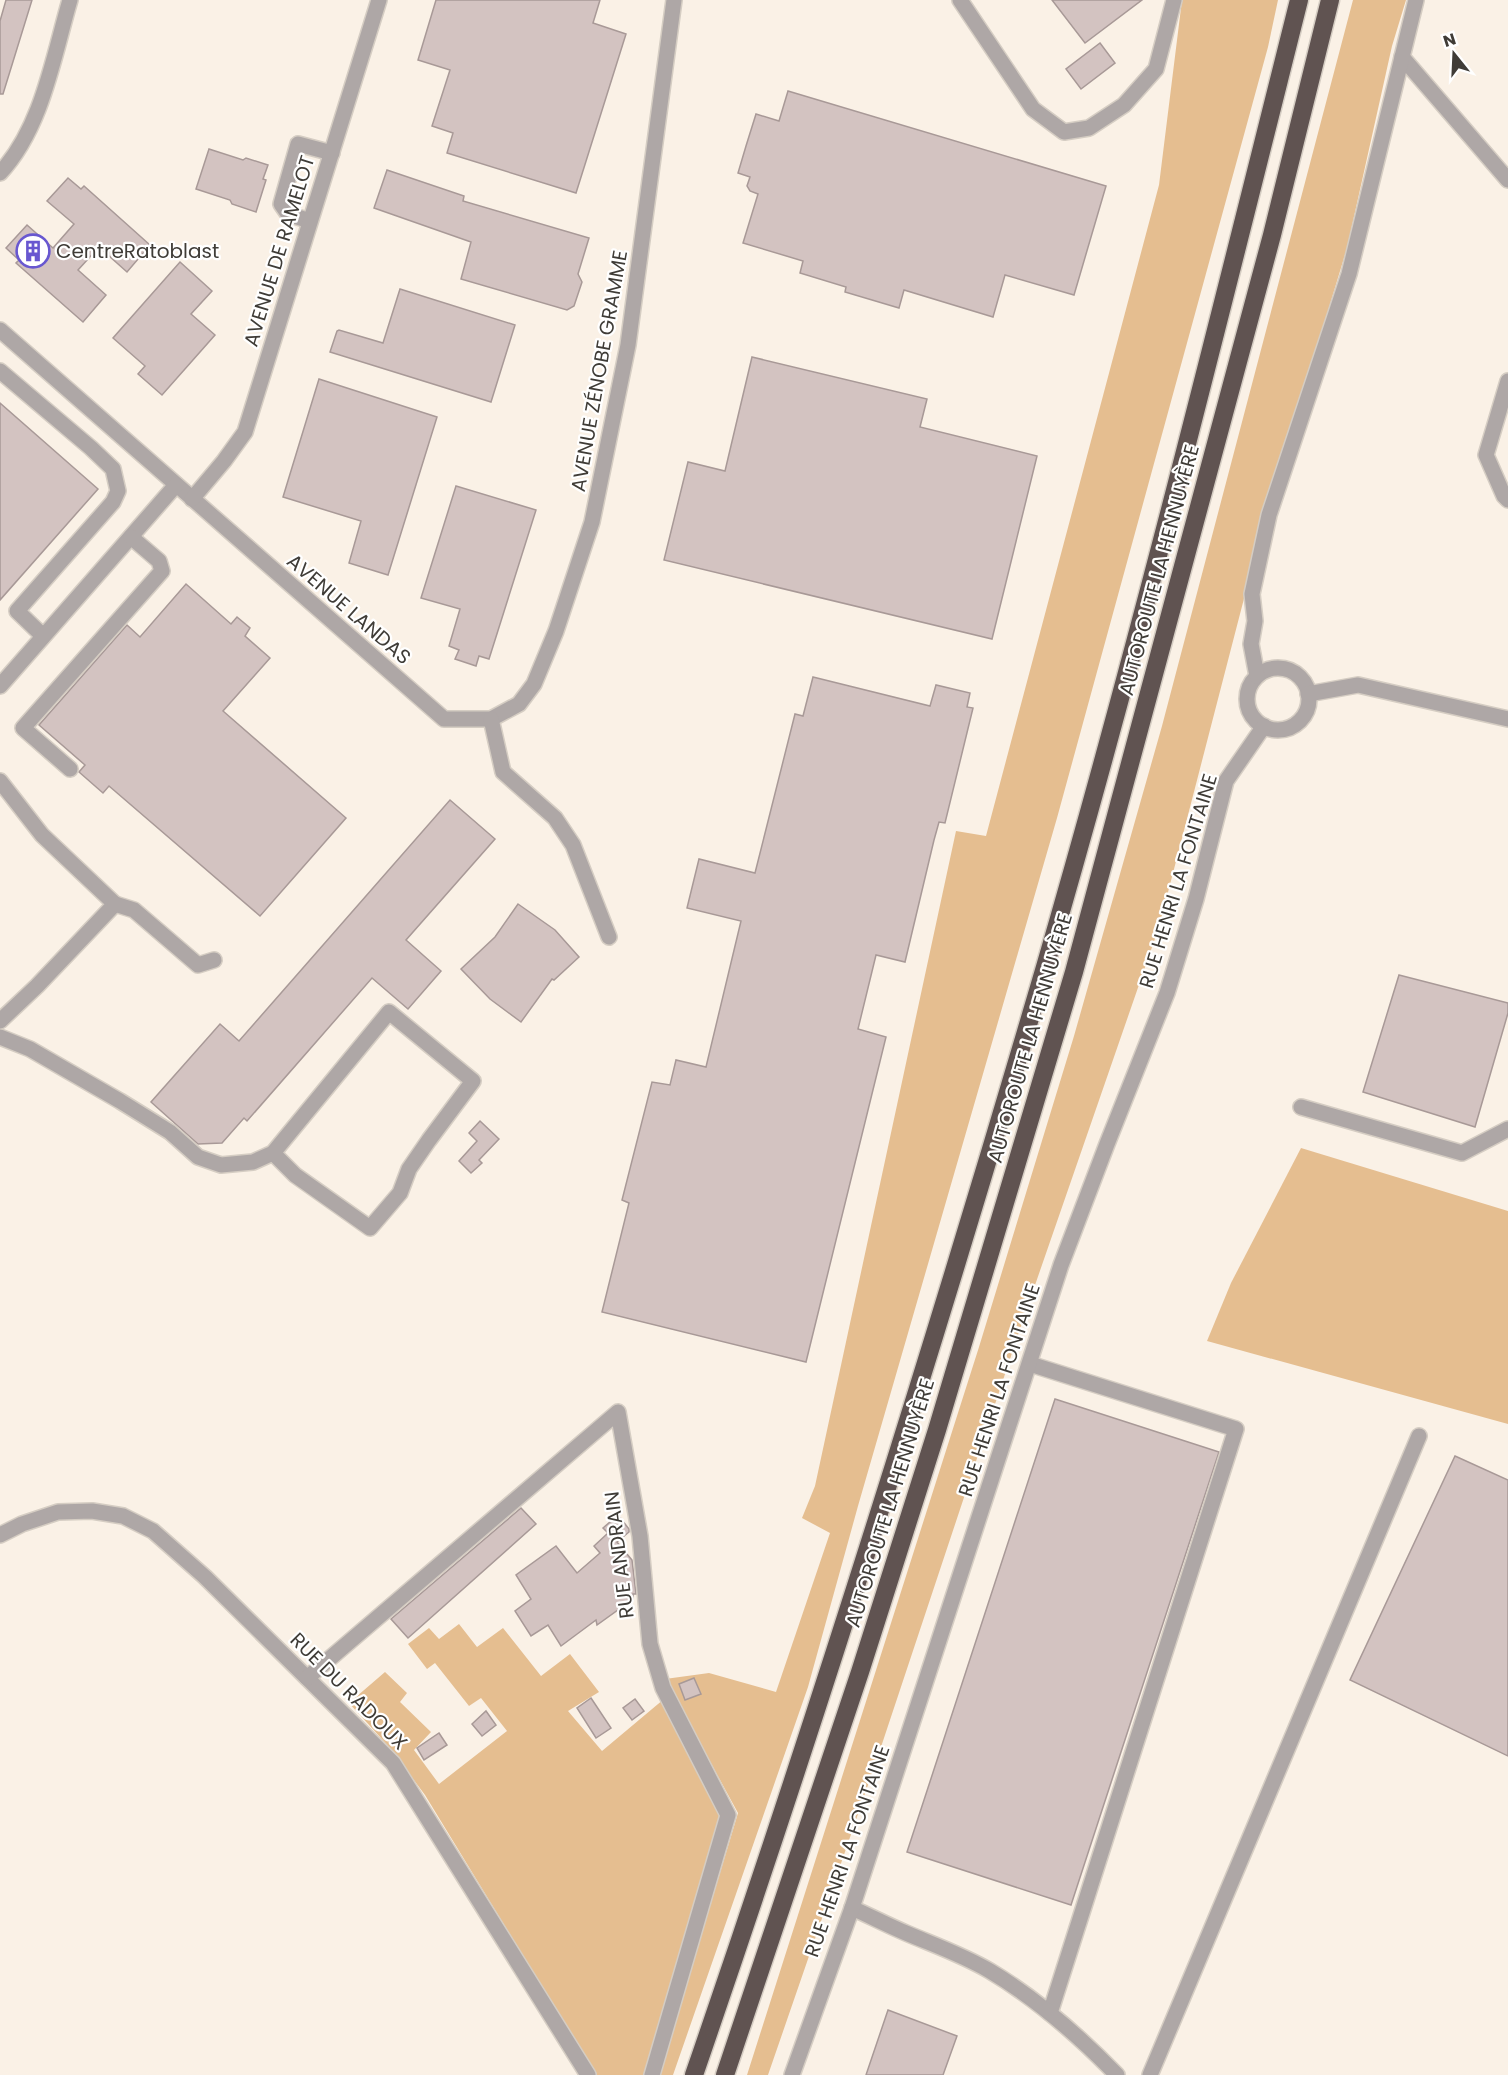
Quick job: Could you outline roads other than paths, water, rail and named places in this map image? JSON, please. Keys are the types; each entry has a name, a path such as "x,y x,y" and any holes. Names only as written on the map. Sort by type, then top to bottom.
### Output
{"highway":[{"name":"AUTOROUTE LA HENNUYÈRE","path":"694,2075 832,1661 908,1420 1042,976 1149,589 1299,0"},
{"name":"AUTOROUTE LA HENNUYÈRE","path":"725,2075 849,1707 934,1441 1074,972 1272,234 1330,0"}],"street":[{"path":"0,173 14,158 34,119 70,0"},
{"name":"AVENUE DE RAMELOT","path":"192,500 244,432 379,0"},
{"name":"AVENUE ZÉNOBE GRAMME","path":"491,719 519,704 534,684 556,631 592,522 628,345 674,0"},
{"path":"960,0 1033,109 1064,132 1089,128 1124,105 1156,69 1174,0"},
{"path":"1257,676 1251,644 1255,621 1252,594 1269,515 1349,274 1416,0"},
{"path":"1402,57 1508,180"},
{"path":"310,221 288,214 281,204 298,144 332,153"},
{"name":"AVENUE LANDAS","path":"3,339 176,485 444,719 491,719"},
{"path":"0,370 92,448 113,469 118,491 113,502 17,611 43,636"},
{"path":"1508,381 1486,455 1504,496 1508,500"},
{"path":"0,686 176,485"},
{"path":"70,769 23,728 162,571 159,561 131,537"},
{"path":"1274,668 1292,672 1300,678 1308,694 1305,713 1299,721 1282,729 1264,726 1251,715 1248,707 1248,691 1257,676 1274,668"},
{"path":"1308,694 1358,685 1508,719"},
{"path":"491,719 503,772 555,818 573,844 609,937"},
{"name":"RUE HENRI LA FONTAINE","path":"792,2075 852,1908 1070,1243 1167,993 1196,899 1226,781 1264,726"},
{"path":"0,781 42,834 115,904 134,910 198,965 214,960"},
{"path":"0,1021 115,904"},
{"path":"0,1037 30,1049 120,1101 170,1132 198,1157 221,1165 253,1162 273,1153 389,1012 473,1082 409,1168 400,1194 370,1228 295,1174 273,1153"},
{"path":"1301,1107 1462,1154 1508,1129"},
{"path":"1030,1364 1236,1429 1050,2013"},
{"name":"RUE ANDRAIN","path":"307,1678 618,1412 640,1536 650,1644 663,1688 728,1815 652,2075"},
{"path":"1150,2075 1419,1436"},
{"name":"RUE DU RADOUX","path":"0,1535 22,1524 58,1512 92,1511 123,1516 153,1531 205,1577 393,1763 588,2075"},
{"path":"852,1908 941,1946 990,1971 1029,1996 1083,2040 1117,2075"}],"place":[{"name":"CentreRatoblast","path":"33,251"}]}
